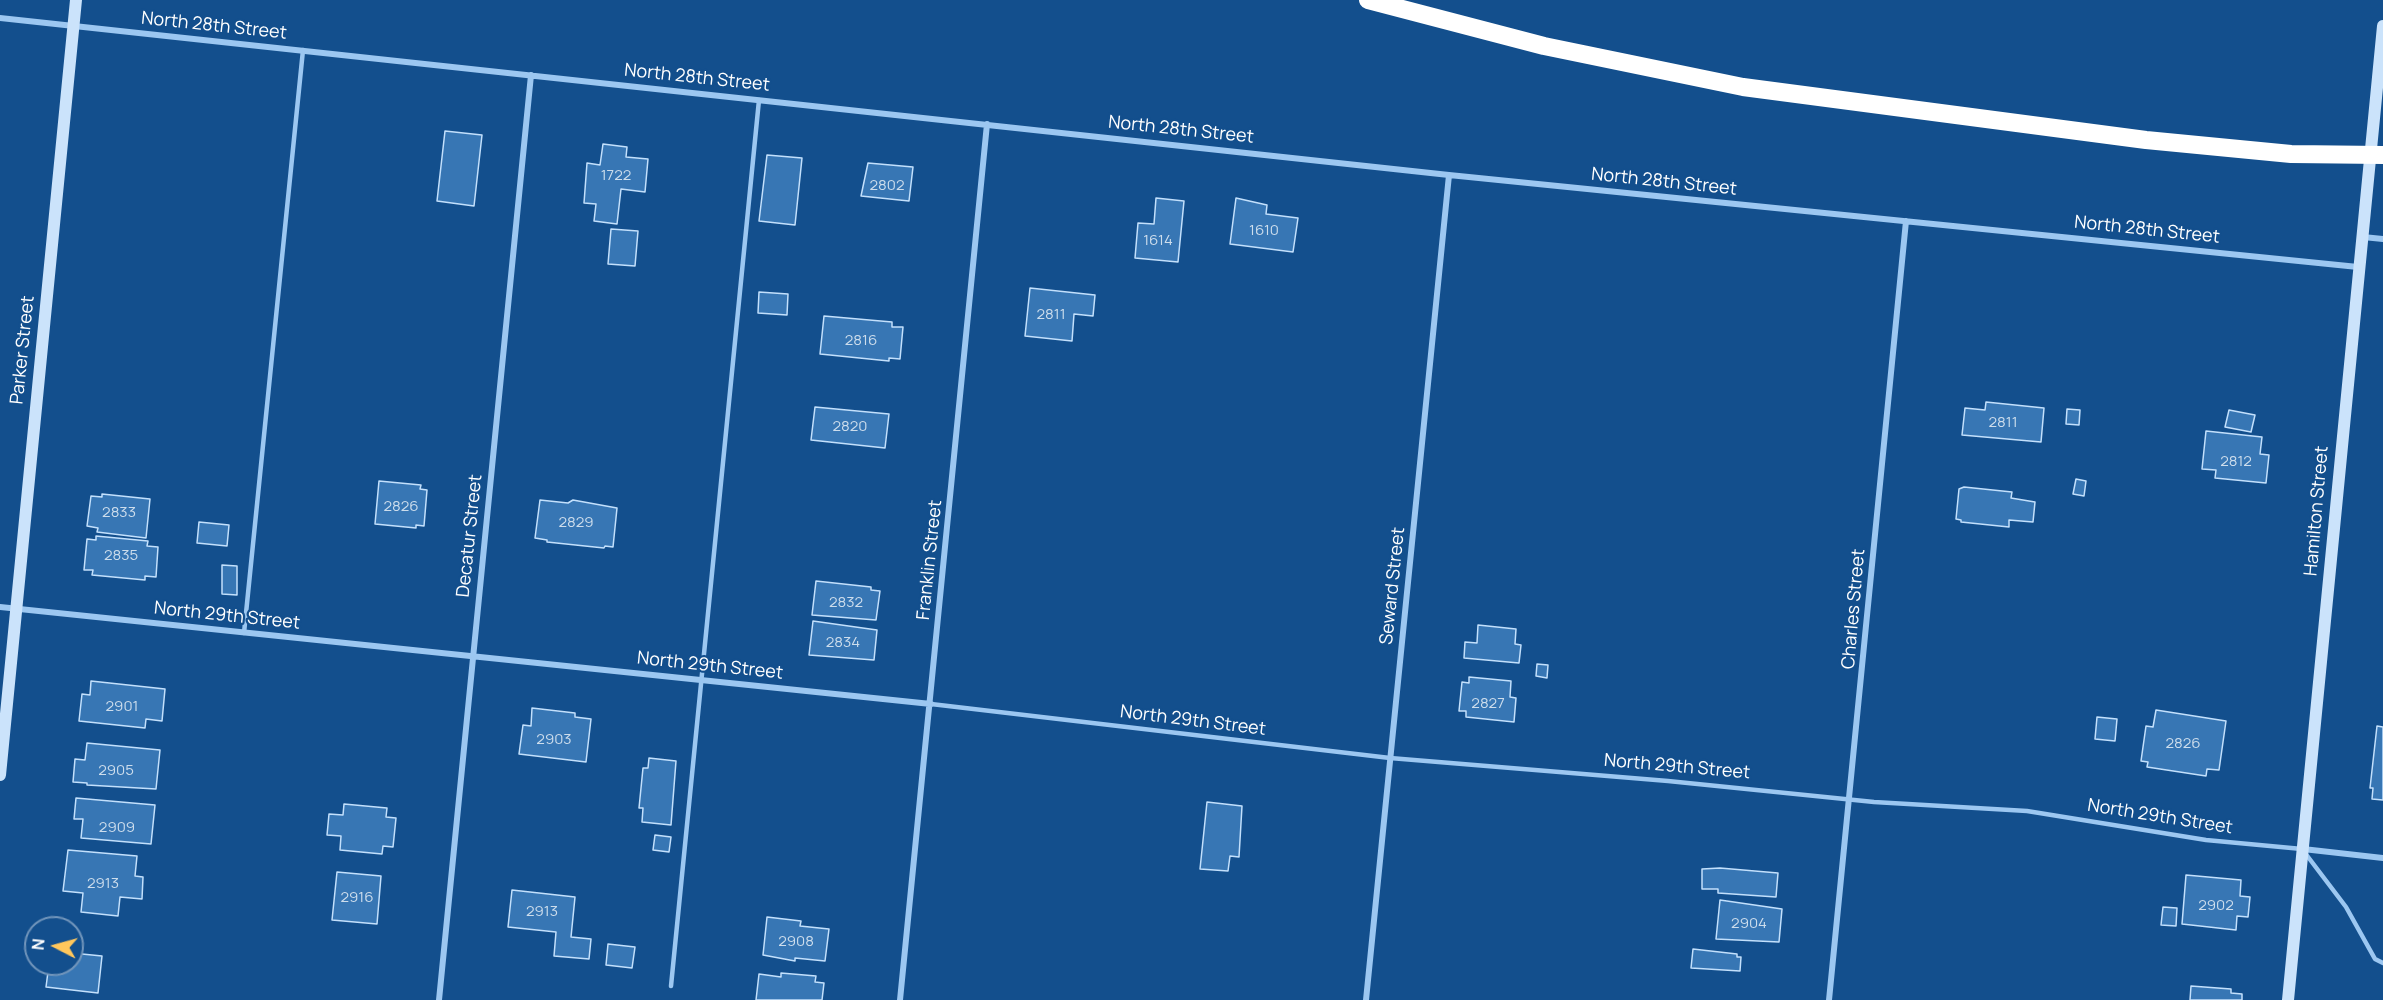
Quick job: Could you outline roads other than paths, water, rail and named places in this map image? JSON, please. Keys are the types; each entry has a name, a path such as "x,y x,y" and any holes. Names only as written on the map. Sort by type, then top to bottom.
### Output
{"highway":[{"path":"1368,0 1544,46 1743,87 2146,140 2291,154 2376,155"}],"main road":[{"name":"Parker Street","path":"0,775 76,0"},
{"name":"Hamilton Street","path":"2288,1000 2358,267 2376,155 2377,84 2383,27"}],"street":[{"name":"North 28th Street","path":"0,18 1449,175 2358,267"},
{"name":"Decatur Street","path":"439,1000 531,75"},
{"name":"Franklin Street","path":"900,1000 987,124"},
{"name":"Seward Street","path":"1366,1000 1449,175"},
{"name":"Charles Street","path":"1829,1000 1906,221"},
{"path":"2362,237 2383,239"},
{"name":"North 29th Street","path":"0,607 931,704"},
{"name":"North 29th Street","path":"2302,849 2383,858"}],"lane":[{"path":"244,633 303,50"},
{"path":"671,986 759,100"},
{"name":"North 29th Street","path":"931,704 1390,758 1628,777 1850,800 2027,811 2194,838 2302,849"},
{"path":"2302,849 2346,907 2375,959 2383,963"}]}
